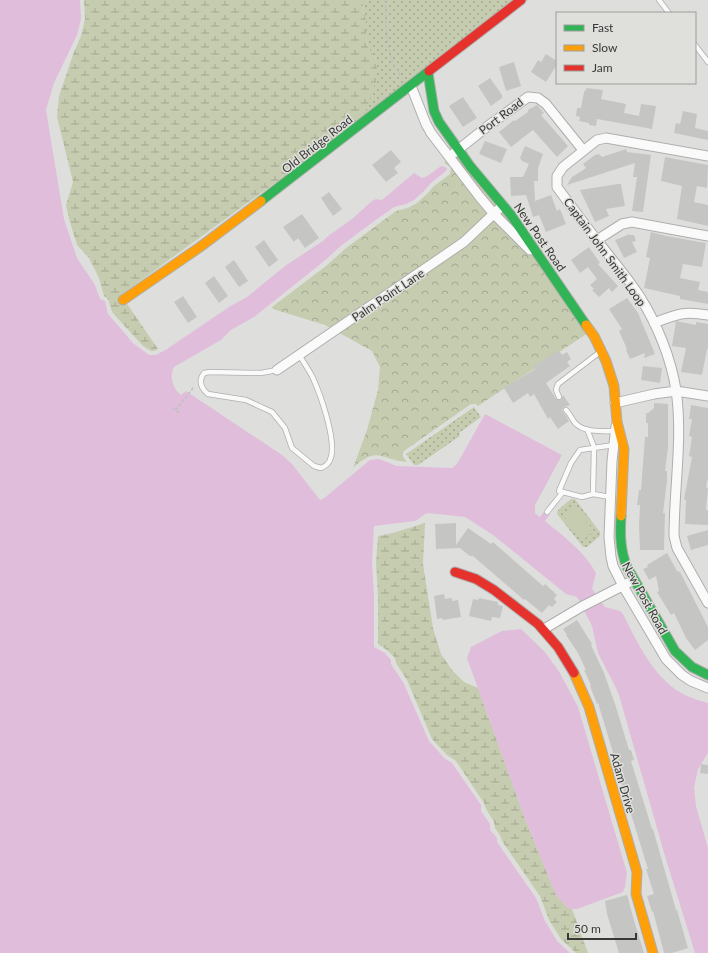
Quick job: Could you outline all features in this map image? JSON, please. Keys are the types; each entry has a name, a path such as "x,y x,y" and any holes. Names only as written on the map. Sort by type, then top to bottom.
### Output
{"street":[{"name":"Old Bridge Road","path":"123,300 246,214 521,0"},
{"name":"New Post Road","path":"428,73 434,110 439,122 470,166 511,215 594,336 602,351 614,386 615,403 616,427 612,461 609,547 614,566 623,586 666,659 682,675 691,681 708,688"},
{"path":"411,86 426,124 449,156 494,214 542,261"},
{"name":"Port Road","path":"449,156 528,96 538,98 546,104 583,150"},
{"name":"Captain John Smith Loop","path":"708,156 606,138 597,140 583,150 563,167 557,176 557,187 634,287 654,323 667,357 676,391 678,442 674,536 678,548 708,603"},
{"name":"Palm Point Lane","path":"277,370 458,246 502,206"},
{"path":"597,240 622,224 632,222 708,236"},
{"path":"654,323 679,313 689,312 708,315"},
{"path":"615,403 654,394 676,391 708,396"},
{"name":"New Post Road","path":"616,427 624,449 620,546 623,557 634,580 678,656 699,672 708,675"},
{"name":"Adam Drive","path":"455,572 474,578 493,588 544,629 565,658 578,682 589,707 637,872 636,894 653,953"},
{"path":"544,629 581,607 634,580"}],"lane":[{"path":"659,0 668,12"},
{"path":"696,46 708,62"},
{"path":"559,397 556,390 558,384 602,351"},
{"path":"277,370 261,373 222,371 204,373 201,376 201,386 208,394 246,400 272,412 285,428 292,448 314,466 321,468 327,465 330,460 332,451 331,432 324,407 312,378 299,355"},
{"path":"566,410 578,426 592,431 616,427"},
{"path":"587,429 594,447 593,494"},
{"path":"610,497 593,494 582,497 559,491 571,463 580,450 614,445"},
{"path":"547,512 563,492"}],"path":[{"path":"385,0 389,51 392,63 398,73 411,86"},
{"path":"176,410 193,388"},
{"path":"173,408 179,412"}],"green space":[{"path":"84,0 362,0 366,20 368,47 377,62 377,78 362,122 338,137 121,295 158,349 154,351 151,351 143,346 112,312 108,299 104,296 99,278 89,258 77,245 66,205 73,182 57,117 59,96 81,36 85,19"},
{"path":"362,0 528,0 412,90 362,122 377,62 368,47 366,20"},
{"path":"459,151 594,329 478,406 476,404 471,404 404,451 402,455 407,462 374,455 361,461 353,468 367,430 378,390 380,367 372,351 325,325 273,309 272,307 326,266 346,248 396,211 408,208 417,203 434,186 450,174 451,167 444,163"},
{"path":"474,407 481,417 459,433 460,436 418,465 414,465 406,454"},
{"path":"571,499 575,499 600,532 600,536 587,547 583,547 557,514 558,510"},
{"path":"574,506 594,531 583,540 563,515"},
{"path":"425,523 423,564 433,628 441,654 452,670 464,682 478,688 524,816 556,895 569,909 572,909 588,953 576,953 561,939 549,920 540,896 502,841 484,803 456,761 447,755 432,739 407,680 396,663 395,658 378,644 376,563 378,536"}],"shaded area":[{"path":"0,0 80,0 81,19 77,35 54,83 46,110 64,219 77,258 95,285 100,299 105,301 108,314 133,343 149,355 156,355 167,349 229,307 247,297 285,266 323,241 352,219 372,201 376,199 382,200 414,173 422,178 442,166 447,168 446,171 414,200 394,207 373,222 342,245 254,317 231,330 221,340 174,367 172,378 174,386 181,395 186,391 282,455 292,464 320,500 370,460 379,459 397,466 452,468 457,464 485,414 562,455 535,505 535,513 540,517 545,510 550,514 545,521 573,544 586,558 596,573 592,589 605,607 620,611 623,614 641,649 666,681 687,696 708,703 708,753 698,769 694,788 696,806 708,848 708,953 695,953 665,856 619,695 598,653 592,626 577,597 566,594 493,535 465,517 428,513 415,521 374,526 372,563 374,596 374,647 385,653 391,660 391,664 403,682 429,741 444,758 452,763 481,805 481,811 490,824 490,830 497,838 497,842 536,898 545,921 557,941 570,953 0,953"},
{"path":"521,629 545,652 560,673 578,707 627,873 623,892 577,909 569,909 556,895 524,816 467,658 471,647 502,631"}],"building":[{"path":"546,54 556,60 556,66 546,82 531,72 538,60 541,62"},
{"path":"514,62 521,86 506,91 499,67"},
{"path":"490,78 502,95 502,98 491,106 478,86"},
{"path":"587,88 603,90 601,99 626,104 624,113 639,116 641,104 656,106 652,129 597,119 596,126 579,121 580,117 576,116 577,108 581,108 584,92"},
{"path":"463,97 477,118 463,127 449,106"},
{"path":"537,105 544,113 541,115 568,146 557,157 533,130 511,147 499,132"},
{"path":"683,111 697,114 695,128 708,131 708,140 674,133 676,123 680,124"},
{"path":"485,141 507,149 501,163 479,154"},
{"path":"525,146 543,154 538,168 538,181 534,181 535,201 551,195 557,211 560,209 566,224 546,232 539,215 533,217 526,195 511,196 510,177 523,177 529,164 522,161 520,158"},
{"path":"626,149 627,152 651,155 643,212 632,211 637,177 633,177 635,163 567,185 572,177 586,168 583,164 595,155 599,154 602,157"},
{"path":"391,150 401,162 394,168 398,173 386,182 372,165"},
{"path":"665,157 708,165 707,188 697,186 694,202 708,205 708,226 677,219 682,186 661,181"},
{"path":"621,184 625,206 606,209 609,216 595,222 580,190"},
{"path":"329,192 342,209 333,216 321,198"},
{"path":"302,214 319,238 305,248 298,238 294,242 283,227"},
{"path":"651,232 706,243 702,267 683,264 680,278 700,282 698,290 708,292 708,304 680,299 680,296 644,288 650,258 646,257"},
{"path":"630,234 634,235 636,241 632,242 637,252 624,258 615,240"},
{"path":"264,240 278,260 269,267 255,247"},
{"path":"589,247 600,263 598,264 618,286 612,292 609,288 599,297 592,290 594,289 590,285 597,279 588,267 580,273 571,260"},
{"path":"234,260 248,281 239,287 225,267"},
{"path":"214,276 228,296 219,303 205,283"},
{"path":"183,296 197,317 188,323 174,302"},
{"path":"627,298 638,313 655,354 644,358 645,353 630,359 619,331 622,329 609,309"},
{"path":"676,321 696,325 696,322 708,324 708,349 702,375 681,372 686,348 672,346"},
{"path":"559,350 562,355 567,352 571,359 567,362 570,366 546,383 556,399 561,400 563,395 570,405 564,407 562,410 569,421 558,429 550,417 548,419 534,394 530,397 528,393 513,403 504,388 535,369 533,367"},
{"path":"643,366 662,368 660,383 641,380"},
{"path":"654,403 668,404 668,447 665,471 667,471 667,481 663,513 665,513 664,550 640,550 640,505 637,505 639,490 641,490 645,437 648,437 646,413 654,408"},
{"path":"691,405 708,408 708,478 706,487 708,488 706,510 708,510 708,525 685,524 686,500 684,499 692,457 689,456 692,437 689,436 692,419 689,419"},
{"path":"456,523 456,545 468,528 491,544 493,542 543,586 545,584 557,595 554,599 557,602 552,607 549,605 542,613 525,599 524,600 473,556 470,556 460,548 436,549 435,524"},
{"path":"708,530 708,545 691,550 687,536"},
{"path":"667,553 677,571 680,572 708,627 708,640 695,650 686,638 674,613 671,615 657,592 659,591 656,576 649,580 643,569"},
{"path":"444,594 445,599 452,598 452,601 458,600 461,617 443,620 442,618 437,619 434,596"},
{"path":"479,598 498,602 498,605 503,606 500,618 492,617 491,621 469,616 473,599 478,600"},
{"path":"577,620 592,644 591,645 604,673 616,707 629,750 631,750 634,760 631,761 653,829 688,948 672,953 664,953 653,911 652,912 647,896 654,894 646,869 648,869 619,775 621,775 616,758 615,759 598,703 597,704 584,670 586,670 578,653 563,629"},
{"path":"701,764 708,765 708,774 700,773"},
{"path":"627,895 644,953 619,953 607,914 605,901"}],"traffic: fast":[{"path":"261,201 429,71"},
{"path":"428,73 434,111 439,122 470,166 511,215 586,325"},
{"path":"621,516 621,542 627,567 675,651 692,667 708,675"}],"traffic: slow":[{"path":"123,300 200,247 261,201"},
{"path":"586,325 594,336 606,361 614,386 617,422 624,449 621,516"},
{"path":"574,673 589,707 637,872 636,894 653,953"}],"traffic: jam":[{"path":"429,71 521,0"},
{"path":"455,572 476,579 494,590 538,624 558,647 574,673"}]}
